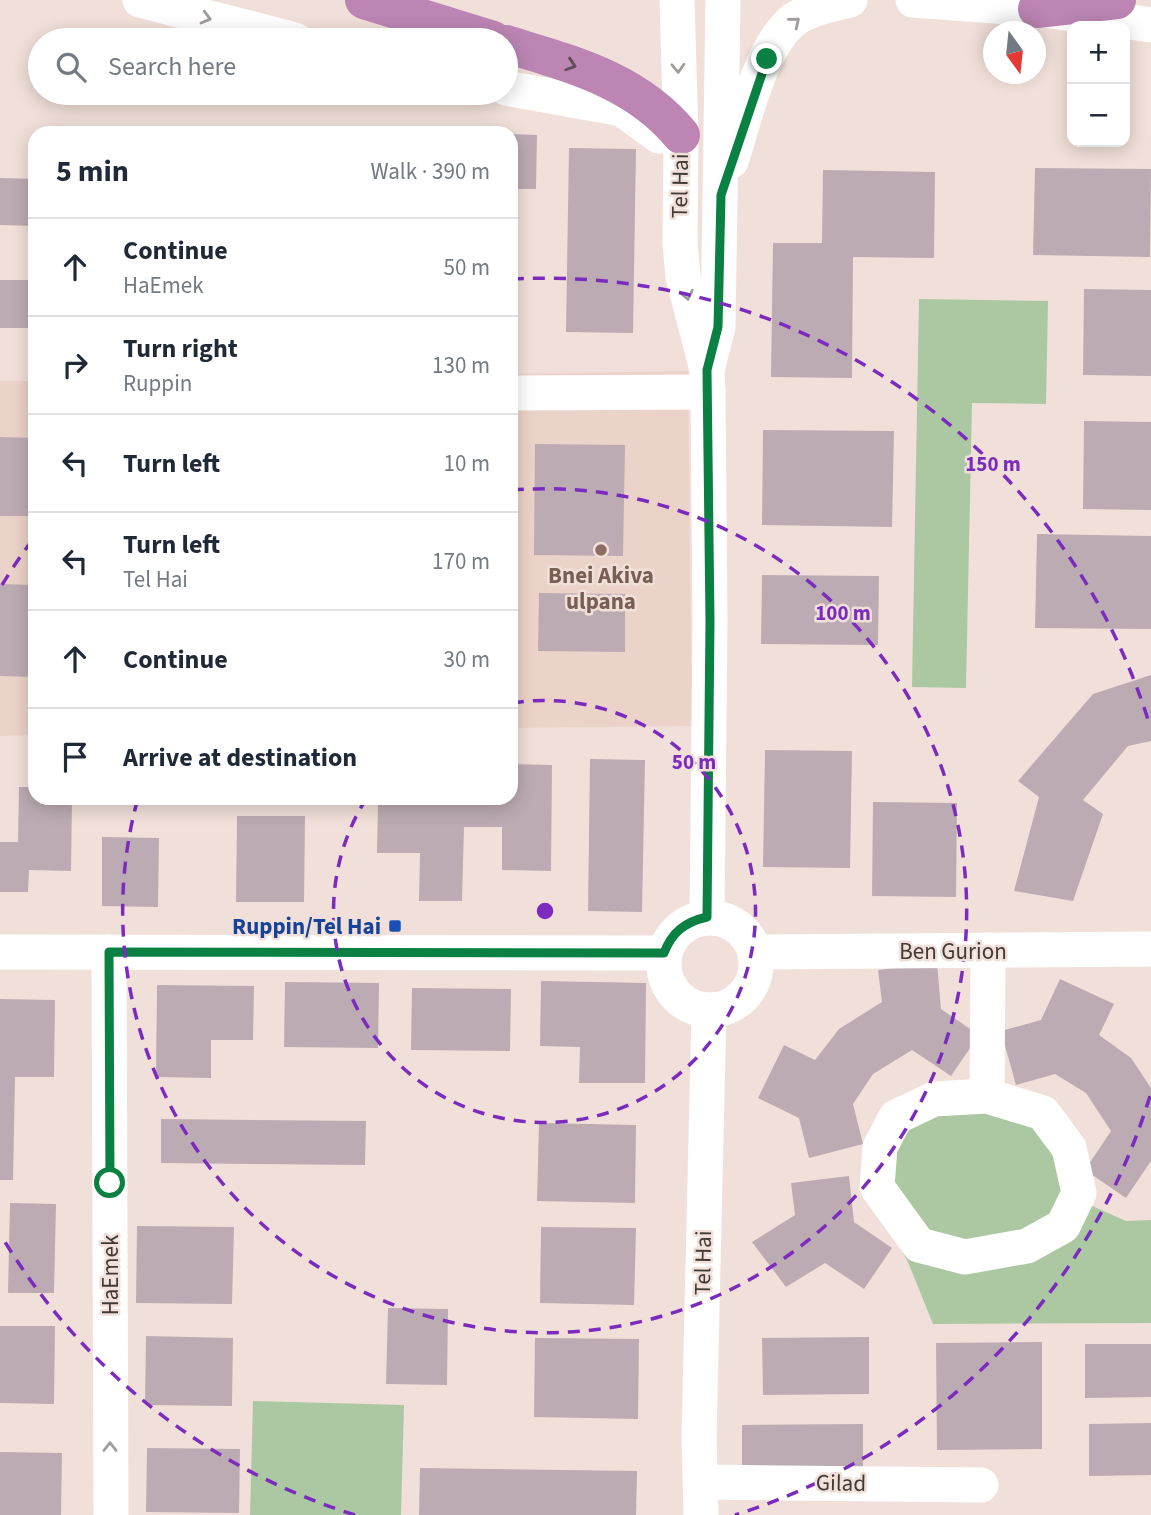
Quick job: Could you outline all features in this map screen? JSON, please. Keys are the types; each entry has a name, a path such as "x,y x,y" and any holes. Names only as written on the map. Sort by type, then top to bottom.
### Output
{"highway":[{"path":"364,0 454,28"},
{"path":"1037,9 1117,0"},
{"path":"518,48 616,82 652,105 680,148"}],"street":[{"path":"140,0 248,28"},
{"name":"Tel Hai","path":"677,0 683,277 707,381"},
{"name":"Tel Hai","path":"707,917 710,621 707,381 718,327 723,0"},
{"path":"721,195 753,94 777,41 790,24 807,13 850,0"},
{"path":"913,0 1037,9 1151,25"},
{"path":"518,90 622,109 680,148"},
{"path":"518,393 707,381"},
{"path":"707,917 723,919 737,925 749,937 755,952 756,972 750,987 732,1004 709,1010 691,1007 677,998 668,985 663,969 664,953 677,930 691,921 707,917"},
{"name":"Ben Gurion","path":"755,952 1151,949"},
{"path":"987,1096 988,950"},
{"path":"0,952 664,953"},
{"name":"HaEmek","path":"109,952 111,1515"},
{"name":"Tel Hai","path":"701,1498 699,1437 709,1010"},
{"path":"987,1096 1043,1113 1069,1149 1079,1194 1063,1226 1027,1246 965,1257 919,1245 877,1187 880,1147 896,1117 934,1098 987,1096"},
{"name":"Gilad","path":"701,1498 981,1485"}],"shaded area":[{"name":"Bnei Akiva ulpana","path":"688,371 692,726 518,728 518,374"},
{"path":"0,381 28,381 28,735 0,736"}],"green space":[{"path":"919,299 1048,301 1046,404 972,403 966,688 912,687"},
{"path":"990,1081 1057,1103 1080,1150 1090,1205 1126,1221 1151,1220 1151,1323 933,1324 908,1262 869,1193 884,1112"},
{"path":"253,1401 404,1405 401,1515 250,1515"}],"building":[{"path":"518,134 537,135 536,189 518,189"},
{"path":"569,148 636,149 633,333 566,332"},
{"path":"1035,168 1151,169 1150,257 1033,255"},
{"path":"823,170 935,172 934,258 853,257 852,378 771,377 773,243 822,243"},
{"path":"0,178 28,179 28,226 0,225"},
{"path":"0,280 28,280 28,328 0,328"},
{"path":"1084,289 1151,290 1151,376 1083,375"},
{"path":"1084,421 1151,422 1151,510 1083,509"},
{"path":"763,430 894,431 892,527 762,525"},
{"path":"0,437 28,438 28,516 0,516"},
{"path":"535,444 625,445 623,556 534,555"},
{"path":"1037,534 1151,536 1151,629 1035,628"},
{"path":"762,575 879,576 878,645 761,644"},
{"path":"0,584 28,585 28,677 0,676"},
{"path":"539,593 625,594 625,652 538,651"},
{"path":"1151,675 1151,741 1128,746 1083,800 1103,814 1073,901 1014,891 1039,797 1018,781 1093,694"},
{"path":"765,750 852,751 850,868 763,867"},
{"path":"590,759 645,760 642,912 588,911"},
{"path":"518,764 552,765 551,871 502,870 502,827 464,827 462,901 419,901 420,853 377,853 378,805 518,805"},
{"path":"19,787 28,787 28,805 72,805 71,871 29,870 28,892 0,892 0,842 18,842"},
{"path":"873,802 957,803 956,897 872,896"},
{"path":"237,816 305,816 304,902 236,902"},
{"path":"102,837 159,838 158,907 102,906"},
{"path":"937,963 941,1009 979,1035 951,1076 912,1050 873,1074 853,1104 863,1144 809,1158 799,1118 758,1098 784,1045 815,1060 839,1029 882,1002 878,970"},
{"path":"1060,979 1114,1004 1099,1035 1131,1058 1151,1088 1151,1161 1126,1198 1085,1170 1111,1131 1086,1093 1055,1074 1016,1085 1001,1031 1041,1020"},
{"path":"541,981 646,983 645,1083 579,1083 580,1047 540,1046"},
{"path":"285,982 379,983 378,1048 284,1047"},
{"path":"157,985 254,986 253,1040 211,1040 211,1078 156,1077"},
{"path":"412,988 511,989 510,1051 411,1050"},
{"path":"0,999 55,1000 54,1077 15,1077 13,1180 0,1180"},
{"path":"161,1119 366,1121 365,1165 161,1163"},
{"path":"539,1123 636,1125 635,1203 537,1201"},
{"path":"849,1176 854,1222 892,1248 864,1289 825,1263 786,1287 752,1242 795,1215 791,1183"},
{"path":"10,1203 56,1204 54,1293 8,1293"},
{"path":"137,1226 234,1227 232,1304 136,1303"},
{"path":"541,1227 636,1228 634,1305 540,1303"},
{"path":"388,1308 448,1309 447,1385 386,1384"},
{"path":"0,1326 55,1326 54,1404 0,1403"},
{"path":"146,1336 233,1338 232,1406 145,1405"},
{"path":"869,1337 869,1394 763,1395 762,1338"},
{"path":"535,1338 639,1339 638,1419 534,1417"},
{"path":"1042,1342 1042,1449 937,1450 936,1343"},
{"path":"1085,1344 1151,1344 1151,1397 1085,1398"},
{"path":"1151,1423 1151,1475 1089,1476 1089,1424"},
{"path":"863,1424 863,1470 742,1471 742,1425"},
{"path":"147,1448 240,1449 239,1513 146,1512"},
{"path":"0,1452 62,1453 61,1515 0,1515"},
{"path":"420,1468 637,1471 636,1515 419,1515"}],"place":[{"name":"Bnei Akiva ulpana","path":"601,550"},
{"name":"Ruppin/Tel Hai","path":"395,926"}],"route":[{"path":"110,1183 109,952 664,953 677,930 691,921 707,917 710,621 707,370 718,327 721,195 767,59"}]}
